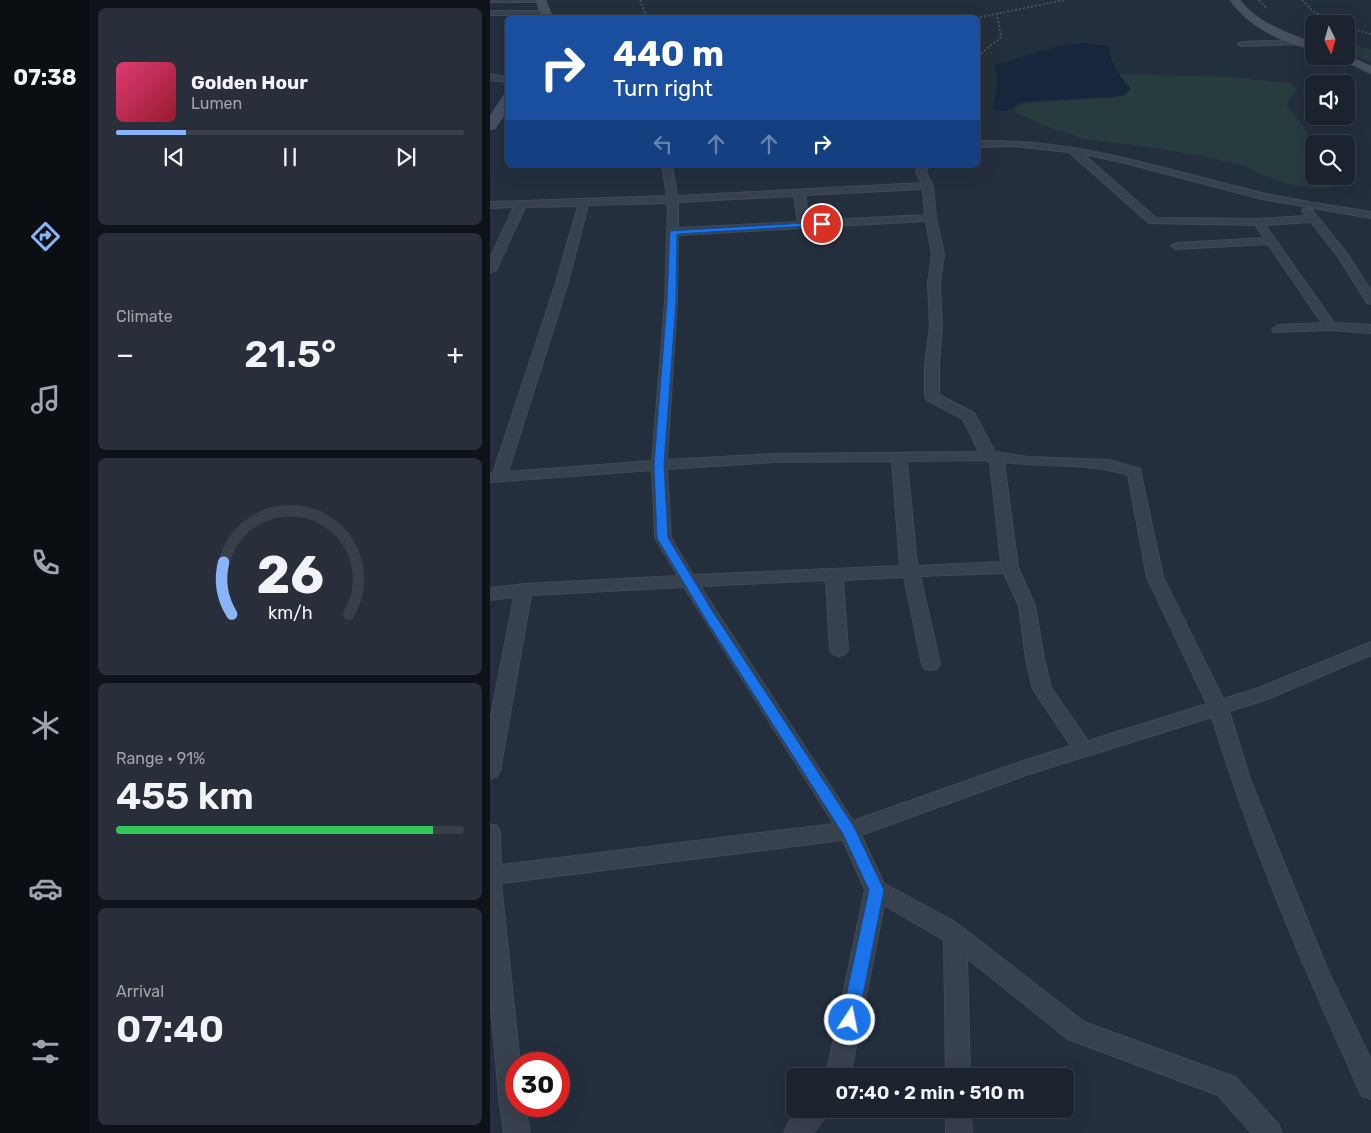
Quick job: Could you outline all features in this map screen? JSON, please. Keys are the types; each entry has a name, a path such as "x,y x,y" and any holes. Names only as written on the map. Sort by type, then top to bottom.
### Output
{"street":[{"path":"490,0 541,0 547,15 490,13"},
{"path":"1235,0 1242,10 1262,24 1305,44"},
{"path":"1242,44 1301,42"},
{"path":"1355,63 1371,70"},
{"path":"490,77 505,80"},
{"path":"490,126 505,104"},
{"path":"980,144 1003,142 1074,151 1132,162 1301,204 1371,215"},
{"path":"1074,151 1153,221 1258,222 1313,218"},
{"path":"667,167 674,200 671,302 659,465 663,538 688,581 849,831 876,890 955,936 1076,1031 1226,1086 1269,1133"},
{"path":"922,167 921,172 928,186 931,218 938,255 934,283 936,326 932,397 969,416 986,451 997,462 1010,567 1027,606 1035,659 1042,689 1083,749"},
{"path":"490,205 674,200 928,186"},
{"path":"799,193 804,225"},
{"path":"584,202 561,286 494,478 774,458 992,456 1028,461 1110,464 1135,472 1155,577 1218,707 1241,782 1318,974 1371,1087"},
{"path":"490,270 521,204"},
{"path":"1301,204 1344,257 1371,300"},
{"path":"673,232 931,218"},
{"path":"1258,222 1330,326"},
{"path":"1177,246 1270,241"},
{"path":"1278,330 1330,326 1371,329"},
{"path":"899,457 909,572 911,572 931,664"},
{"path":"490,594 524,590 688,581 1010,567"},
{"path":"834,575 839,650"},
{"path":"490,771 524,590"},
{"path":"490,875 849,831 1027,767 1262,694 1371,648"},
{"path":"490,832 490,875 511,1096 518,1133"},
{"path":"840,1068 876,890"},
{"path":"955,936 958,1068"},
{"path":"797,1133 809,1118"},
{"path":"958,1118 959,1133"}],"path":[{"path":"640,0 646,15"},
{"path":"980,17 1064,0"},
{"path":"1302,0 1320,15"},
{"path":"980,55 1001,37 998,13"},
{"path":"1355,30 1371,34"}],"green space":[{"path":"1355,46 1371,49 1371,62 1355,56"},
{"path":"1119,74 1229,77 1290,83 1297,90 1286,104 1309,135 1305,135 1305,185 1344,185 1329,188 1312,188 1289,184 1263,175 1245,166 1206,157 1163,149 1084,139 1040,124 1015,112 1016,107 1027,103 1115,97 1121,79"}],"water":[{"path":"1082,43 1109,46 1109,52 1116,69 1131,88 1125,95 1029,101 1019,103 1006,111 993,110 997,81 995,65 1059,46"}],"route":[{"path":"822,224 673,232 671,302 659,465 663,538 709,615 849,831 876,890 850,1020"}]}
